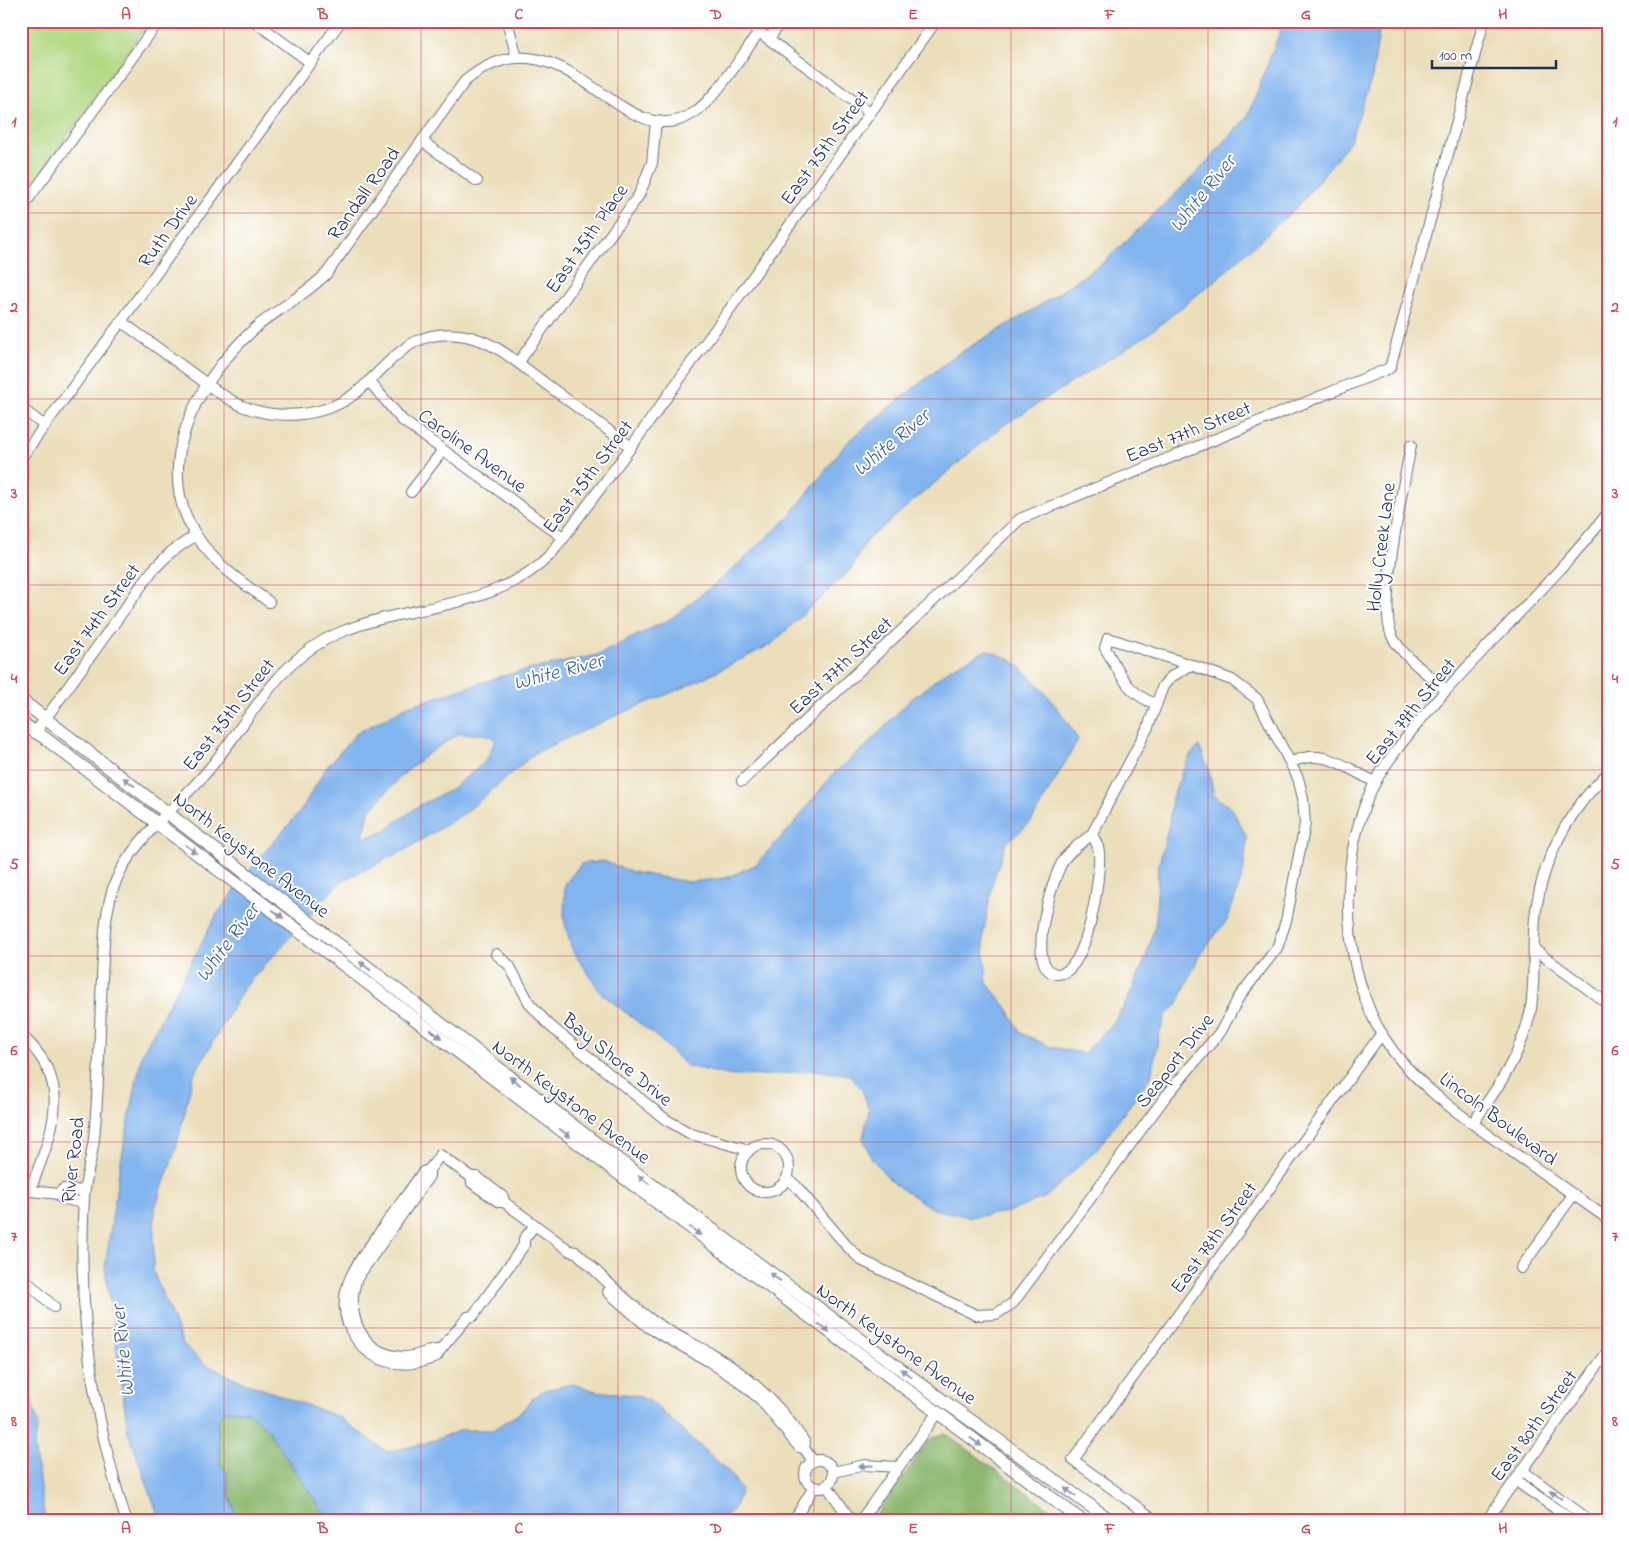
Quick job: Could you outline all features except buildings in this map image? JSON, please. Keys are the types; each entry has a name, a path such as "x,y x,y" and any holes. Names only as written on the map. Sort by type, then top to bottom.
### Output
{"main road":[{"name":"North Keystone Avenue","path":"21,700 46,718 225,874 1110,1520"},
{"name":"North Keystone Avenue","path":"21,723 234,864 400,1000 937,1413 1080,1520"}],"street":[{"path":"21,210 160,21"},
{"path":"254,21 311,63"},
{"name":"Ruth Drive","path":"21,458 341,21"},
{"path":"507,21 516,54"},
{"path":"744,21 870,112"},
{"path":"769,39 781,21"},
{"name":"East 75th Street","path":"162,818 204,776 271,685 288,666 313,646 338,633 363,624 479,596 502,588 536,568 564,538 631,447 936,21"},
{"name":"East 77th Street","path":"742,781 1020,519 1390,368 1484,21"},
{"path":"656,121 679,119 700,108 759,32"},
{"name":"Randall Road","path":"270,602 224,567 196,535 184,510 180,491 178,457 181,438 188,417 222,363 254,329 310,290 327,273 465,82 476,70 500,57 534,53 557,60 638,114 656,121"},
{"name":"East 75th Place","path":"518,363 639,196 652,163 656,121"},
{"path":"422,141 476,181"},
{"path":"122,322 208,385 244,406 263,412 289,415 308,413 330,406 351,396 369,381 392,356 408,346 440,336 459,335 478,339 498,349 518,363 631,447"},
{"name":"Caroline Avenue","path":"369,381 402,420 564,538"},
{"path":"21,408 45,426"},
{"name":"Holly Creek Lane","path":"1411,445 1391,562 1388,624 1393,638 1400,647 1446,690"},
{"path":"412,492 442,450"},
{"name":"East 79th Street","path":"1382,1034 1360,981 1352,948 1348,904 1351,866 1356,837 1375,782 1394,753 1446,690 1546,585 1608,513"},
{"name":"East 74th Street","path":"35,733 152,571 171,552 196,535"},
{"name":"Seaport Drive","path":"787,1178 861,1260 973,1314 992,1315 1007,1309 1013,1303 1166,1096 1226,1024 1238,997 1277,948 1286,921 1305,824 1303,798 1292,762 1257,699 1232,680 1108,638 1105,648 1128,685 1138,697 1156,704"},
{"path":"1092,834 1098,846 1099,866 1088,932 1071,969 1064,973 1053,973 1045,967 1041,956 1045,914 1058,871 1064,860 1092,834 1148,727 1167,681 1191,665"},
{"path":"1292,762 1309,756 1322,756 1375,782"},
{"path":"1472,1124 1504,1079 1522,1042 1532,1000 1538,899 1554,847 1572,814 1608,773"},
{"name":"River Road","path":"126,1520 104,1440 88,1344 82,1272 83,1203 94,1140 108,905 122,868 162,818"},
{"path":"1534,950 1608,1004"},
{"name":"Bay Shore Drive","path":"496,954 509,965 530,1004 548,1025 665,1119 686,1132 742,1148 748,1152"},
{"name":"Lincoln Boulevard","path":"1382,1034 1395,1054 1420,1079 1472,1124 1608,1219"},
{"name":"East 78th Street","path":"1155,1520 1073,1460 1382,1034"},
{"path":"21,1035 34,1048 47,1066 54,1087 56,1101 54,1122 48,1141 25,1190 59,1194 61,1198 83,1203"},
{"path":"761,1145 779,1149 788,1164 787,1178 780,1187 772,1191 761,1192 753,1189 745,1181 742,1173 743,1162 748,1152 761,1145"},
{"path":"535,1225 524,1239 518,1241 467,1312 468,1317 451,1340 439,1350 437,1356 410,1364 385,1361 356,1337 347,1321 344,1305 350,1276 365,1251 424,1172 429,1170 440,1155 471,1177 477,1177 503,1197 504,1202 535,1225 570,1251 571,1257 638,1318 739,1381 761,1400 799,1447 804,1448 813,1461"},
{"path":"59,1194 64,1189 84,1191"},
{"path":"1521,1268 1573,1195"},
{"path":"21,1276 54,1307"},
{"name":"East 80th Street","path":"1487,1520 1608,1351"},
{"path":"861,1520 937,1413"},
{"path":"821,1460 827,1462 833,1472 832,1481 827,1486 814,1487 806,1480 805,1474 808,1465 813,1461 821,1460"},
{"path":"833,1472 865,1466 898,1467"},
{"path":"1523,1471 1589,1520"},
{"path":"1516,1481 1572,1520"},
{"path":"827,1486 851,1520"},
{"path":"794,1520 814,1487"}],"green space":[{"path":"21,21 149,21 21,200"},
{"path":"224,1410 249,1411 268,1430 329,1520 237,1520 229,1493 227,1472 220,1465 217,1420"},
{"path":"945,1433 1065,1520 873,1520 929,1440"}],"sand":[{"path":"469,1506 504,1520 487,1520 473,1513 458,1520 449,1520"}],"water":[{"name":"White River","path":"1284,21 1381,21 1372,77 1350,141 1300,204 1217,279 1147,335 1001,427 866,541 851,569 772,644 685,687 617,715 535,753 465,813 405,850 340,882 244,988 193,1076 176,1149 155,1208 153,1271 183,1344 205,1364 241,1381 339,1417 387,1452 423,1444 462,1430 492,1430 520,1413 531,1400 544,1390 573,1384 596,1391 635,1395 650,1401 730,1473 741,1490 735,1506 724,1520 500,1520 476,1511 470,1511 464,1512 453,1520 329,1520 268,1430 249,1411 225,1410 217,1420 220,1465 227,1472 229,1493 237,1520 160,1520 128,1431 105,1268 119,1171 142,1054 217,914 260,857 300,812 326,768 357,733 406,707 509,674 598,655 672,618 732,570 789,517 846,444 872,421 956,355 1036,308 1103,263 1194,176 1248,116","holes":["458,734 483,734 496,739 486,761 449,791 420,805 381,833 363,838 369,812 400,777 426,755"]},
{"path":"987,650 1009,659 1028,674 1057,708 1078,740 1031,822 1006,843 993,881 983,935 987,983 1007,1008 1021,1033 1051,1047 1083,1053 1114,1022 1127,1001 1146,958 1156,921 1158,868 1169,824 1172,797 1189,757 1199,746 1209,770 1214,795 1233,810 1247,838 1243,874 1228,919 1199,956 1177,1005 1166,1015 1159,1035 1151,1076 1099,1147 1046,1197 1009,1212 970,1217 933,1209 894,1184 872,1159 863,1138 869,1110 862,1089 850,1075 812,1070 772,1075 733,1076 686,1066 657,1037 601,993 571,947 564,919 565,884 581,864 603,861 632,872 689,882 726,878 755,865 792,826 832,775 866,746 909,701 951,668"},
{"path":"21,1380 29,1390 38,1424 34,1447 45,1520 21,1520"}]}
